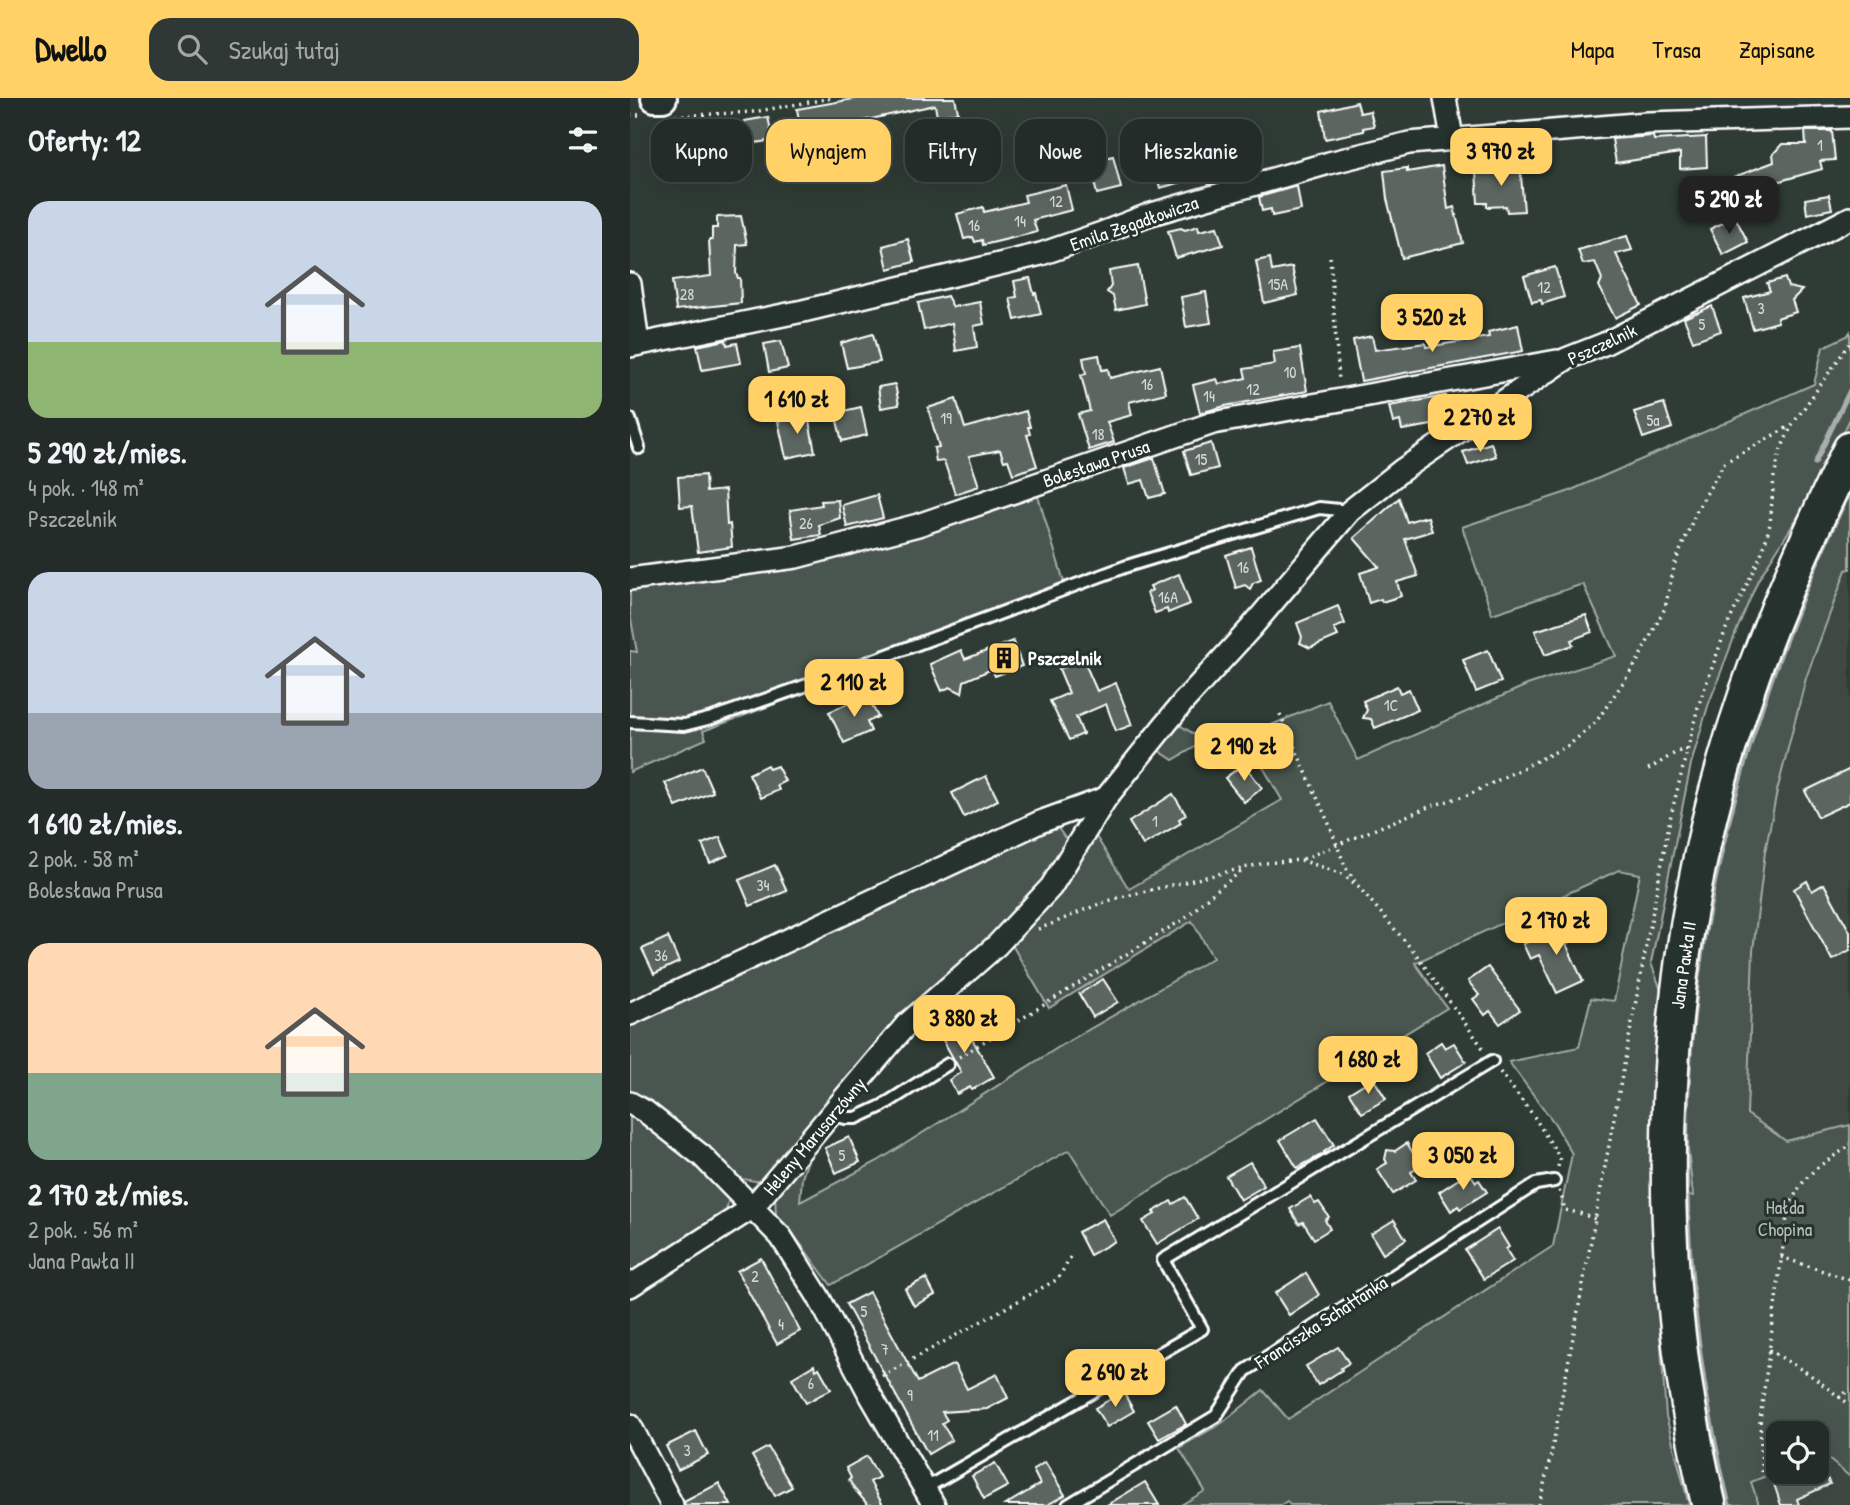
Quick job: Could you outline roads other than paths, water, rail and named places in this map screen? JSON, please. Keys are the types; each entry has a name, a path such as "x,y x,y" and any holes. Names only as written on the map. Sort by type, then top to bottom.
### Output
{"main road":[{"name":"Jana Pawła II","path":"1709,1505 1683,1370 1671,1251 1668,1149 1675,1027 1682,965 1708,825 1746,692 1790,580 1850,449"}],"street":[{"path":"1446,98 1452,138"},
{"name":"Emila Zegadłowicza","path":"634,345 803,311 1041,254 1148,215 1409,143 1647,122 1850,117"},
{"name":"Pszczelnik","path":"1106,798 1184,701 1250,629 1350,511 1402,470 1566,359 1604,344 1850,218"},
{"path":"630,285 634,345"},
{"name":"Bolesława Prusa","path":"630,579 796,557 918,524 1213,423 1566,359"},
{"path":"630,1014 1041,822 1106,798"},
{"name":"Heleny Marusarzówny","path":"630,1286 752,1208 906,1026 997,945 1051,887 1106,798"},
{"path":"630,1103 646,1112 702,1156 781,1237 818,1296 865,1386 929,1497"},
{"path":"630,1425 672,1505"}],"lane":[{"path":"630,419 639,448"},
{"path":"630,722 684,725 712,718 822,680 1127,566 1319,508 1350,511"},
{"path":"929,1497 1202,1329 1163,1260 1492,1061"},
{"path":"832,1115 856,1118 882,1106 948,1064"},
{"name":"Franciszka Schattanka","path":"1068,1505 1216,1416 1245,1371 1536,1184 1554,1181"}],"waterway":[{"path":"1815,463 1850,390"},
{"path":"1729,1505 1714,1436 1693,1294 1686,1150 1694,1007 1715,879 1744,765 1802,598 1850,490"}],"place":[{"name":"Pszczelnik","path":"1004,658"}],"park label":[{"name":"Hałda Chopina","path":"1785,1218"}]}
